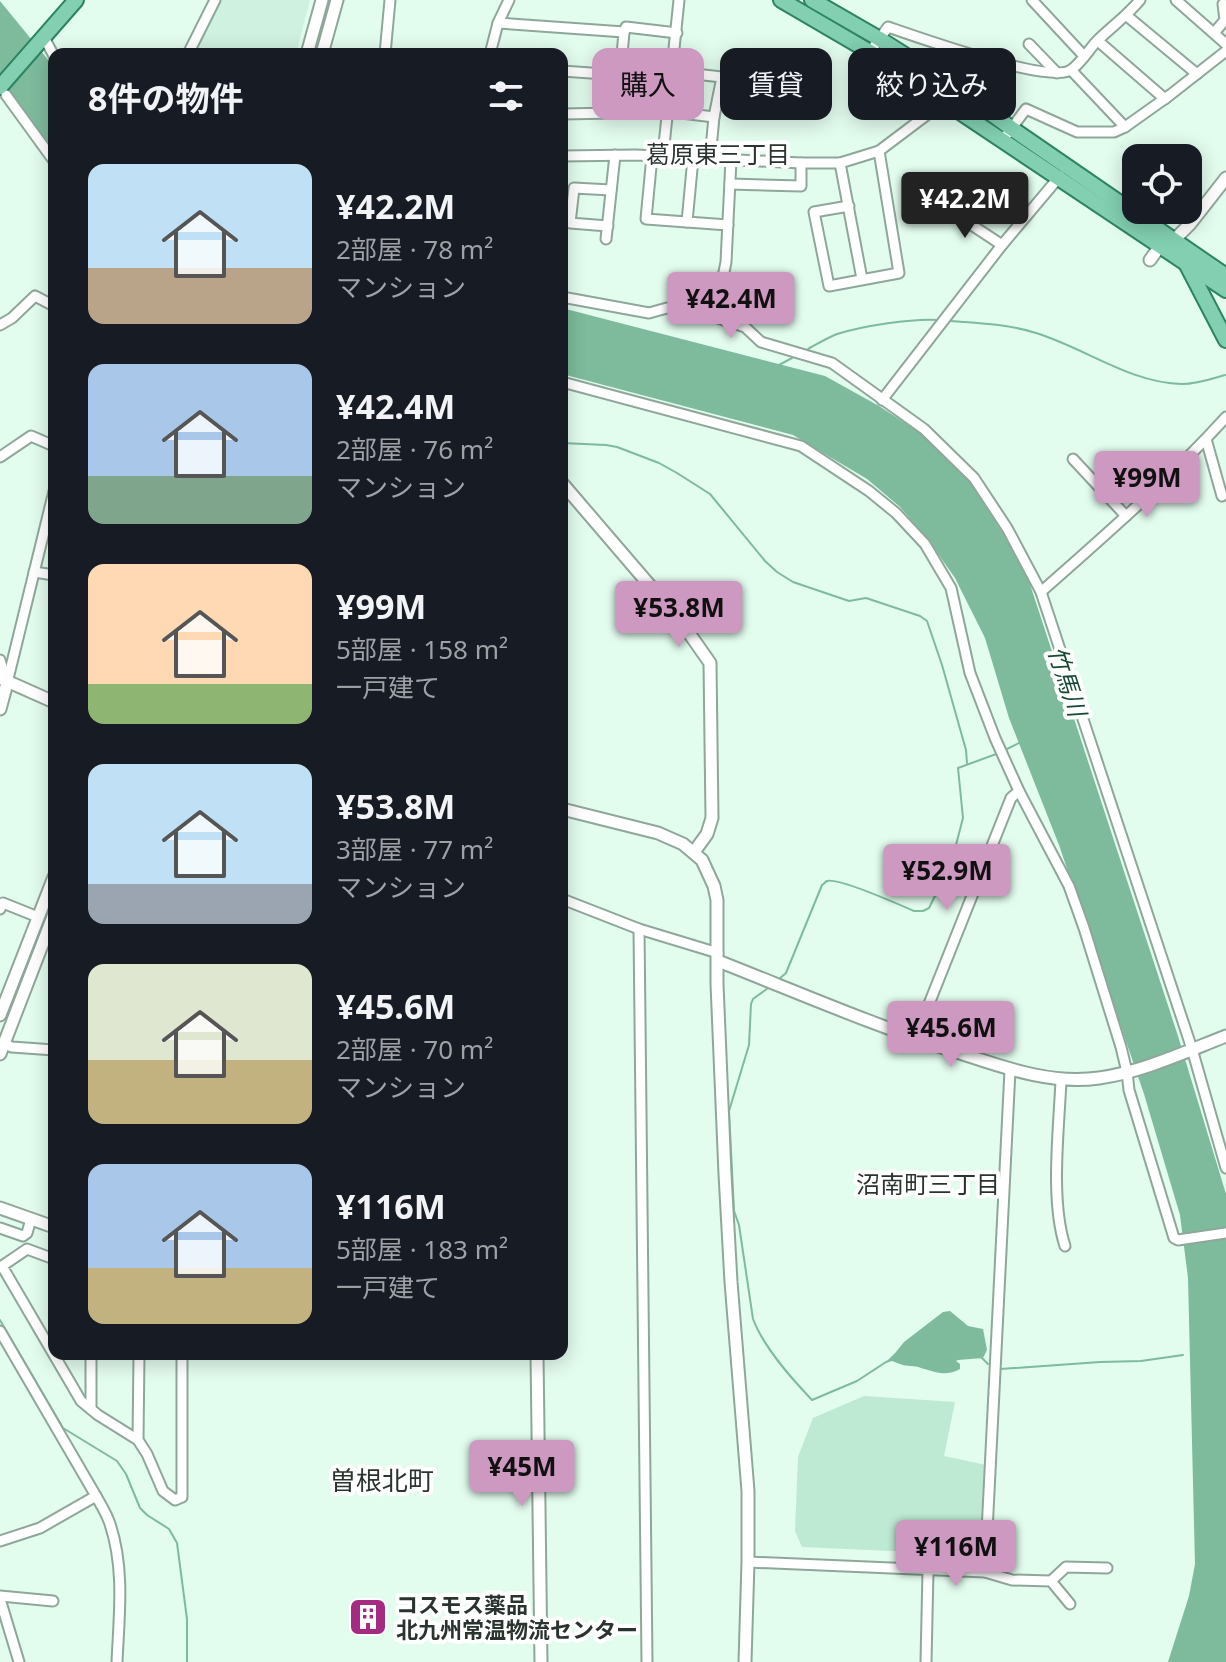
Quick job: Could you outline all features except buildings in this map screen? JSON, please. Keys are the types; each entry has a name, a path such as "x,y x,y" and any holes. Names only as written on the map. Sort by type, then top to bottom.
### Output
{"main road":[{"path":"3,91 76,0"},
{"path":"781,0 863,48"},
{"path":"812,0 894,48"},
{"path":"979,120 1167,243 1226,276"},
{"path":"990,120 1006,135"},
{"path":"1167,243 1185,262 1226,292 1210,310"},
{"path":"1185,262 1226,340"}],"street":[{"path":"191,48 215,0"},
{"path":"309,48 322,0"},
{"path":"324,48 337,0"},
{"path":"386,48 390,0"},
{"path":"492,48 498,23 509,0"},
{"path":"676,48 679,0"},
{"path":"1032,0 1084,56"},
{"path":"872,48 888,27 1036,71 1057,73 1071,70 1140,0"},
{"path":"1176,0 1226,44"},
{"path":"1214,33 1225,20 1224,3"},
{"path":"1127,16 1197,74"},
{"path":"498,23 624,32"},
{"path":"622,48 626,27 677,33"},
{"path":"47,36 51,48"},
{"path":"1098,41 1165,99"},
{"path":"1029,44 1057,73"},
{"path":"1006,135 1026,109 1077,132 1114,132 1165,99 1226,51"},
{"path":"1071,70 1125,127"},
{"path":"568,71 592,71"},
{"path":"704,76 722,77 710,159"},
{"path":"3,91 48,153"},
{"path":"568,114 592,113"},
{"path":"704,116 714,117"},
{"path":"663,155 667,120"},
{"path":"568,156 663,155 840,163 879,151 920,120"},
{"path":"849,206 814,212 829,286 899,273 879,151"},
{"path":"606,239 615,155"},
{"path":"652,156 646,219 728,225"},
{"path":"687,222 693,158"},
{"path":"715,317 726,262 731,160"},
{"path":"730,184 801,186 801,163"},
{"path":"840,163 862,279"},
{"path":"882,400 1002,245 1063,173"},
{"path":"1150,260 1190,224 1226,178"},
{"path":"608,226 570,223 574,188 611,190"},
{"path":"946,208 1002,245"},
{"path":"0,325 35,296 48,303"},
{"path":"568,298 649,313 667,308 715,317 745,327 761,342 832,363 924,429 974,478 1007,528 1041,592 1226,1168"},
{"path":"568,384 801,446 869,491 896,513 925,544 951,588 970,673 1002,752 1069,886 1130,1071 1129,1090 1174,1238 1226,1233"},
{"path":"1041,592 1126,516 1226,417"},
{"path":"0,457 31,436 48,443"},
{"path":"1206,439 1222,496"},
{"path":"1073,459 1126,516"},
{"path":"568,490 682,623 710,663 712,818 707,834 694,852"},
{"path":"0,709 4,681 48,515"},
{"path":"34,572 48,574"},
{"path":"0,660 4,681"},
{"path":"4,681 48,699"},
{"path":"915,1039 1011,798 1019,791"},
{"path":"568,811 671,837 702,860 717,900 725,1174 748,1491 745,1662"},
{"path":"0,1015 48,892"},
{"path":"568,901 718,957 774,983 915,1039 1010,1070 1061,1080 1099,1078 1130,1071 1226,1036"},
{"path":"0,909 3,903 38,917"},
{"path":"48,929 1,1047 48,1050"},
{"path":"639,929 647,1662"},
{"path":"985,1572 1010,1070"},
{"path":"1061,1080 1057,1193 1060,1231 1065,1246"},
{"path":"0,1208 48,1225"},
{"path":"0,1228 23,1236 31,1219"},
{"path":"48,1257 27,1249 2,1266 48,1345"},
{"path":"0,1331 110,1523 117,1557 120,1605 117,1662"},
{"path":"57,1360 81,1401 138,1440 163,1491 175,1500 182,1497 182,1360"},
{"path":"91,1360 91,1409"},
{"path":"138,1440 139,1360"},
{"path":"537,1360 541,1662"},
{"path":"0,1541 40,1528 96,1496"},
{"path":"748,1562 985,1572 1012,1580 1051,1581 1066,1567 1107,1568"},
{"path":"926,1662 928,1571"},
{"path":"1051,1581 1070,1604"},
{"path":"19,1662 0,1597 53,1601"}],"shaded area":[{"path":"218,0 310,0 298,48 195,48"},
{"path":"0,1 48,60 48,144 0,86"},
{"path":"568,310 825,376 879,406 925,436 970,482 1024,566 1178,1036 1226,1194 1226,1662 1168,1662 1189,1596 1195,1564 1188,1278 1180,1215 1144,1094 1059,845 1009,718 985,638 955,578 900,507 867,479 793,435 568,376"},
{"path":"950,1311 968,1326 983,1329 987,1350 983,1358 958,1360 960,1369 945,1373 888,1360 904,1342 943,1312"},
{"path":"864,1396 955,1402 944,1456 986,1465 981,1555 802,1547 795,1531 798,1457 813,1418"}],"waterway":[{"path":"808,349 837,334 860,328 902,321 939,320"},
{"path":"950,321 1004,326 1036,333 1144,378 1163,382 1193,383 1225,375"},
{"path":"779,365 792,358"},
{"path":"568,443 617,447 677,473 710,494 765,561 793,582 849,601 866,598 927,621 966,750 967,763"},
{"path":"1005,750 1021,742"},
{"path":"779,979 786,973 822,885 827,881 856,887 914,911 929,908 951,864 963,818 958,768 999,753"},
{"path":"768,988 751,1004 749,1045 729,1111 734,1211 739,1225 753,1319 771,1352 812,1400 857,1381 894,1359"},
{"path":"0,1320 63,1428 117,1461 140,1508 169,1529 177,1543 187,1619 187,1662"},
{"path":"1000,1369 1141,1361 1183,1355"},
{"path":"981,1357 988,1364"}],"place":[{"name":"コスモス薬品 北九州常温物流センター","path":"368,1617"}],"district":[{"name":"葛原東三丁目","path":"718,153"},
{"name":"沼南町三丁目","path":"928,1183"},
{"name":"曽根北町","path":"382,1480"}],"water label":[{"name":"竹馬川","path":"1068,681"}]}
